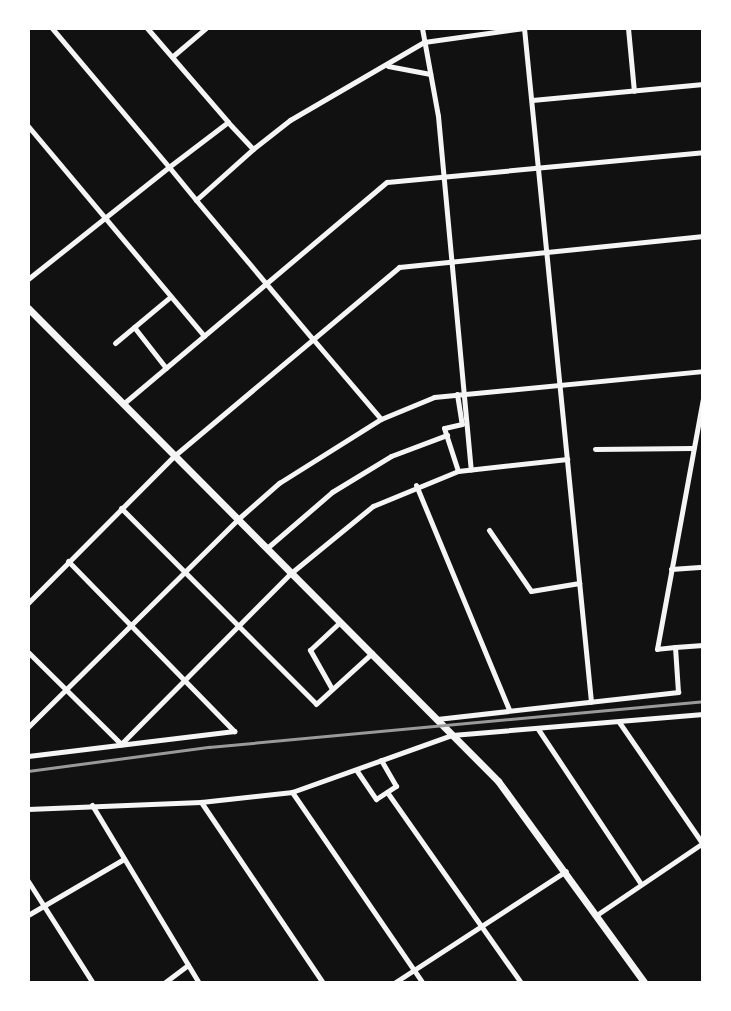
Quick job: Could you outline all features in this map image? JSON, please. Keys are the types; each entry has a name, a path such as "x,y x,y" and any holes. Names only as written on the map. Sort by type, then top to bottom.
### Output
{"street":[{"path":"52,28 381,419"},
{"path":"147,28 253,149"},
{"path":"173,56 206,28"},
{"path":"422,28 444,176 471,469"},
{"path":"196,200 290,120 388,66 424,42 524,28 591,702"},
{"path":"628,28 634,90"},
{"path":"388,66 430,74"},
{"path":"532,100 703,84"},
{"path":"28,279 228,122"},
{"path":"28,127 204,337"},
{"path":"123,404 387,181 703,152"},
{"path":"28,603 174,456 399,267 703,236"},
{"path":"115,343 170,297"},
{"path":"28,308 498,781 598,914 645,983"},
{"path":"134,327 166,368"},
{"path":"28,727 238,519 279,484 381,419 434,397 703,371"},
{"path":"457,394 462,424 444,428 458,471"},
{"path":"703,399 657,649 703,645"},
{"path":"267,548 332,492 391,456 447,435"},
{"path":"595,449 693,448"},
{"path":"121,744 291,573 373,506 416,485 458,471 568,459"},
{"path":"416,485 509,709"},
{"path":"121,508 316,704 372,653"},
{"path":"489,530 531,591 579,583"},
{"path":"28,756 234,731 68,561"},
{"path":"671,569 703,567"},
{"path":"332,689 310,650 340,622"},
{"path":"440,722 509,709 678,692 675,648"},
{"path":"28,652 121,744"},
{"path":"28,809 201,802 292,792 357,771 452,734 703,714"},
{"path":"598,914 703,843 619,722"},
{"path":"538,729 641,884"},
{"path":"357,771 376,799 396,786 381,760"},
{"path":"292,792 423,983"},
{"path":"387,792 521,983"},
{"path":"201,802 323,983"},
{"path":"92,806 199,983"},
{"path":"28,915 124,859"},
{"path":"394,983 480,924 565,871"},
{"path":"28,881 93,983"},
{"path":"164,983 188,965"}],"railway":[{"path":"28,771 209,747 703,701"}]}
